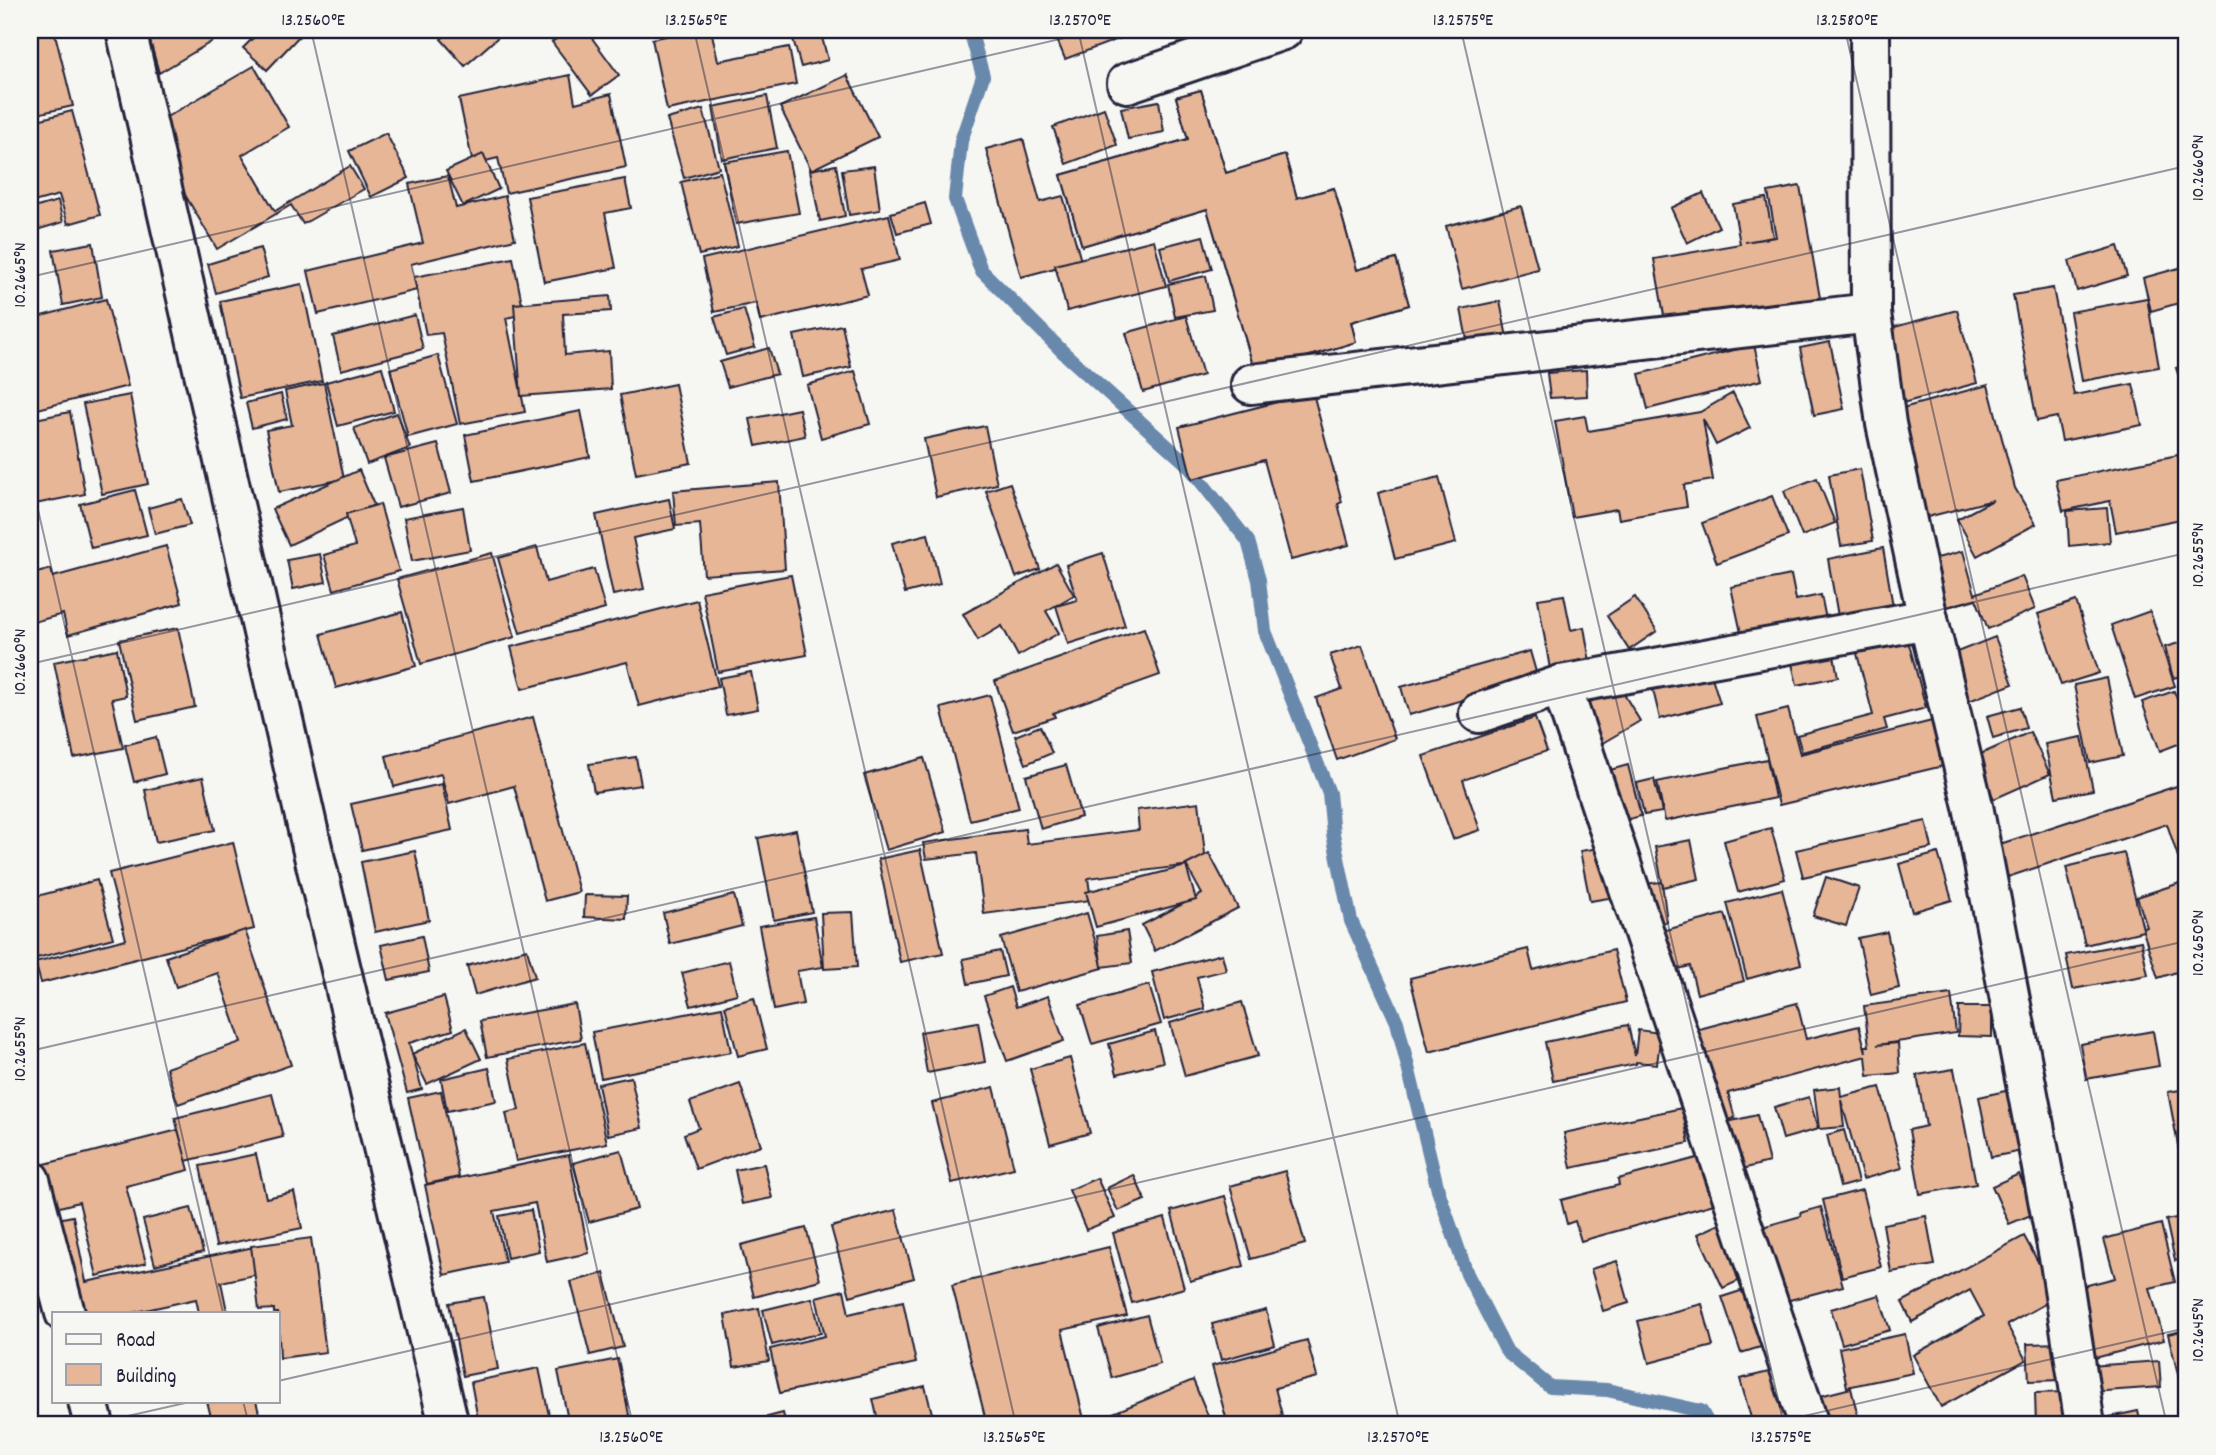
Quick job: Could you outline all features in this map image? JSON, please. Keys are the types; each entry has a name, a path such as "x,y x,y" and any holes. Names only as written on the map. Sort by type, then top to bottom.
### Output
{"street":[{"path":"126,30 305,816 449,1425"},
{"path":"1127,83 1283,30"},
{"path":"1870,30 1871,313 1886,424 1981,847 2060,1262 2085,1425"},
{"path":"1251,384 1871,313"},
{"path":"1479,713 1561,685 1928,618"},
{"path":"1561,685 1809,1425"},
{"path":"30,1180 65,1312"},
{"path":"88,1402 94,1425"}],"building":[{"path":"30,30 54,30 73,106 32,115"},
{"path":"147,30 231,30 159,73"},
{"path":"261,30 303,32 267,70 243,48"},
{"path":"451,30 506,30 465,66 441,39"},
{"path":"568,30 586,30 619,75 592,95 552,42"},
{"path":"693,30 732,30 712,34 718,61 789,47 796,84 667,110 652,39"},
{"path":"820,30 828,60 801,67 791,32"},
{"path":"1053,30 1130,30 1132,34 1065,59"},
{"path":"254,66 289,127 242,155 275,211 350,166 364,189 303,224 291,205 217,249 146,129"},
{"path":"570,75 575,103 611,94 626,167 506,193 498,158 473,164 459,99"},
{"path":"847,75 878,137 811,170 780,107"},
{"path":"1201,90 1226,173 1285,155 1297,198 1334,188 1357,270 1396,259 1409,305 1351,322 1356,342 1255,372 1207,209 1082,246 1061,175 1188,139 1176,97"},
{"path":"1201,90 1226,173 1285,155 1297,198 1334,188 1357,270 1396,259 1409,305 1351,322 1356,342 1255,372 1207,209 1082,246 1061,175 1188,139 1176,97"},
{"path":"767,96 777,148 722,159 713,107"},
{"path":"1159,101 1164,132 1128,139 1121,108"},
{"path":"1104,108 1117,145 1066,164 1053,127"},
{"path":"703,109 719,168 684,178 667,119"},
{"path":"72,111 100,215 68,224 59,195 30,203 30,122"},
{"path":"386,133 409,178 371,197 349,151"},
{"path":"1023,139 1040,202 1063,196 1081,261 1021,277 986,149"},
{"path":"787,151 799,213 736,224 724,162"},
{"path":"483,154 499,189 463,206 446,171"},
{"path":"836,165 845,216 820,221 810,170"},
{"path":"874,166 880,210 849,215 842,170"},
{"path":"720,172 738,246 699,255 681,182"},
{"path":"448,176 456,208 505,196 515,239 411,264 417,290 318,314 308,271 423,243 409,184"},
{"path":"625,179 631,208 605,213 616,268 544,282 527,197"},
{"path":"1800,186 1822,309 1668,338 1654,259 1740,244 1733,204 1766,198 1773,237 1745,242 1776,237 1768,192"},
{"path":"1703,193 1719,227 1687,243 1671,208"},
{"path":"58,201 63,222 30,232 30,209"},
{"path":"925,203 931,224 897,233 891,213"},
{"path":"1521,206 1538,269 1462,289 1446,226"},
{"path":"889,215 900,260 861,269 868,295 760,321 756,303 714,312 702,259"},
{"path":"1203,236 1212,269 1169,281 1160,247"},
{"path":"1154,240 1166,286 1067,311 1055,265"},
{"path":"93,243 102,297 63,305 53,250"},
{"path":"2118,246 2127,276 2077,291 2069,261"},
{"path":"260,248 268,277 216,293 208,264"},
{"path":"513,258 524,314 506,318 525,412 460,424 442,333 426,335 414,277"},
{"path":"2186,266 2186,301 2151,311 2143,278"},
{"path":"1206,276 1213,310 1175,317 1168,284"},
{"path":"302,284 322,381 240,398 220,301"},
{"path":"2053,288 2074,395 2133,384 2142,425 2062,441 2057,417 2037,421 2013,295"},
{"path":"610,296 611,311 563,314 565,355 609,351 611,389 521,396 514,304"},
{"path":"2147,298 2159,367 2082,381 2070,312"},
{"path":"106,299 128,386 30,411 30,319"},
{"path":"1500,301 1508,343 1469,350 1461,309"},
{"path":"744,309 755,347 726,355 714,317"},
{"path":"1957,310 1977,383 1884,408 1865,335"},
{"path":"415,315 423,349 341,370 333,336"},
{"path":"1186,316 1203,375 1143,392 1126,333"},
{"path":"842,325 851,367 803,377 794,335"},
{"path":"1830,342 1844,409 1814,415 1800,348"},
{"path":"1754,345 1762,380 1648,409 1639,374"},
{"path":"769,348 777,374 728,387 720,362"},
{"path":"438,355 457,424 408,437 390,369"},
{"path":"2186,365 2186,395 2185,395 2176,368"},
{"path":"382,367 394,411 338,426 326,382"},
{"path":"1586,370 1587,396 1550,398 1547,373"},
{"path":"855,371 870,424 821,438 807,385"},
{"path":"324,383 344,479 279,492 266,430 292,425 285,391"},
{"path":"675,384 691,463 636,474 620,395"},
{"path":"1988,385 2015,488 2036,524 1977,556 1957,519 1993,500 1912,521 1884,413"},
{"path":"1313,393 1342,502 1338,504 1349,545 1291,560 1264,460 1192,479 1179,427"},
{"path":"1733,393 1750,428 1716,445 1703,419 1713,480 1684,485 1687,507 1619,519 1617,509 1572,517 1555,421 1585,416 1588,431 1700,412"},
{"path":"281,394 287,419 252,428 246,403"},
{"path":"130,395 148,484 102,494 83,404"},
{"path":"799,409 805,436 756,446 750,419"},
{"path":"581,411 590,457 474,481 465,435"},
{"path":"70,412 85,494 30,505 30,420"},
{"path":"397,413 410,448 367,464 354,428"},
{"path":"985,426 997,484 936,497 924,439"},
{"path":"438,444 451,493 398,507 384,458"},
{"path":"2178,455 2186,496 2186,518 2116,532 2110,501 2063,511 2056,480"},
{"path":"1860,469 1873,541 1841,546 1829,475"},
{"path":"359,470 374,505 289,545 272,509"},
{"path":"1439,477 1456,543 1395,559 1378,493"},
{"path":"1817,478 1835,523 1802,536 1784,491"},
{"path":"779,482 785,569 704,575 700,524 676,526 673,491"},
{"path":"1010,483 1040,569 1016,577 986,491"},
{"path":"135,490 147,535 91,548 80,504"},
{"path":"1772,496 1788,536 1717,563 1702,523"},
{"path":"182,499 190,525 155,534 148,508"},
{"path":"669,499 675,529 633,538 644,589 613,595 596,515"},
{"path":"380,504 399,571 334,590 324,555 355,546 346,514"},
{"path":"463,507 470,550 412,561 404,518"},
{"path":"2107,508 2110,542 2069,546 2067,511"},
{"path":"928,534 940,584 905,593 892,543"},
{"path":"166,546 182,603 68,635 63,614 30,623 30,575 51,569 53,577"},
{"path":"537,547 546,582 594,569 605,609 520,633 498,558"},
{"path":"1883,548 1894,612 1839,622 1828,559"},
{"path":"1963,551 1975,594 2022,576 2035,609 1988,629 1976,599 1944,608 1930,560"},
{"path":"492,553 515,637 421,664 397,579"},
{"path":"1103,553 1125,626 1068,644 1056,606 1077,600 1066,565"},
{"path":"320,554 326,582 293,589 287,560"},
{"path":"1056,563 1074,595 1046,611 1059,633 1018,656 1002,626 978,640 963,614"},
{"path":"791,575 807,655 718,672 702,592"},
{"path":"1791,575 1796,600 1821,595 1827,624 1743,642 1731,587"},
{"path":"1564,595 1571,630 1584,627 1590,662 1550,669 1538,599"},
{"path":"1635,597 1657,631 1629,650 1607,616"},
{"path":"697,600 718,686 639,706 627,662 522,689 511,647"},
{"path":"2076,601 2099,673 2061,685 2038,614"},
{"path":"2150,611 2175,686 2135,699 2111,625"},
{"path":"402,612 416,666 336,688 321,634"},
{"path":"178,628 195,707 137,720 119,640"},
{"path":"1144,628 1160,675 1053,713 1055,717 1013,731 995,681"},
{"path":"1906,633 1926,708 1884,719 1887,729 1802,752 1797,735 1873,715 1855,646"},
{"path":"1995,637 2013,684 1956,706 1939,659"},
{"path":"2186,641 2186,675 2173,678 2165,647"},
{"path":"1362,645 1395,739 1337,760 1316,698 1342,689 1330,655"},
{"path":"117,649 126,696 112,699 123,748 74,758 54,662"},
{"path":"1833,650 1838,677 1797,685 1791,659"},
{"path":"1530,651 1538,679 1409,715 1401,687"},
{"path":"751,672 758,709 726,715 719,678"},
{"path":"1711,674 1720,703 1660,719 1653,690"},
{"path":"2107,678 2123,756 2090,763 2074,685"},
{"path":"1619,686 1640,721 1594,748 1573,712"},
{"path":"2174,691 2186,723 2186,741 2160,751 2142,702"},
{"path":"990,695 1019,808 970,820 941,708"},
{"path":"2020,707 2026,728 1993,738 1987,716"},
{"path":"1788,709 1800,754 1932,721 1943,766 1779,805 1757,717"},
{"path":"533,717 579,892 545,901 514,786 449,804 441,774 394,787 386,756"},
{"path":"1535,718 1547,751 1463,780 1480,830 1453,839 1423,756"},
{"path":"1040,726 1052,753 1026,764 1015,736"},
{"path":"2030,732 2050,774 1994,799 1974,757"},
{"path":"156,737 165,774 134,782 125,745"},
{"path":"2082,737 2093,790 2056,797 2045,744"},
{"path":"636,757 641,785 594,792 589,764"},
{"path":"924,758 946,832 886,850 864,775"},
{"path":"1767,759 1775,798 1665,821 1657,782"},
{"path":"1066,765 1081,817 1041,829 1026,776"},
{"path":"1628,765 1641,816 1612,823 1599,773"},
{"path":"203,777 215,830 156,842 145,790"},
{"path":"1654,779 1662,812 1644,815 1637,783"},
{"path":"2186,783 2186,881 2167,824 2008,877 1997,845"},
{"path":"442,784 452,830 362,850 351,804"},
{"path":"1199,802 1206,863 1088,878 1091,900 984,914 976,853 926,859 923,843 1025,829 1027,844 1139,830 1137,810"},
{"path":"1926,821 1932,848 1803,877 1796,850"},
{"path":"1771,828 1785,879 1738,892 1724,841"},
{"path":"796,830 812,912 774,920 758,838"},
{"path":"1691,840 1699,879 1663,887 1655,847"},
{"path":"233,842 254,929 41,983 35,962 126,939 109,873"},
{"path":"1606,847 1615,897 1590,901 1580,851"},
{"path":"920,850 943,953 900,962 878,859"},
{"path":"415,851 429,920 375,932 361,862"},
{"path":"1209,853 1238,908 1155,951 1142,925 1202,894 1186,865"},
{"path":"1938,853 1952,900 1912,912 1899,864"},
{"path":"2124,853 2143,929 2147,927 2137,897 2186,881 2186,920 2183,921 2186,932 2186,969 2158,978 2143,931 2085,945 2066,867"},
{"path":"1186,866 1196,900 1096,927 1086,892"},
{"path":"1826,877 1859,888 1846,926 1813,916"},
{"path":"97,880 113,938 37,958 30,930 30,898"},
{"path":"1662,882 1667,922 1639,925 1634,885"},
{"path":"1782,889 1801,964 1747,979 1727,903"},
{"path":"585,895 627,896 626,919 584,917"},
{"path":"734,895 742,926 670,944 663,913"},
{"path":"853,912 857,967 824,969 821,913"},
{"path":"1087,913 1103,968 1016,992 1001,938"},
{"path":"1725,914 1744,981 1697,994 1690,966 1666,972 1655,933"},
{"path":"814,917 823,967 797,971 803,1004 774,1010 759,926"},
{"path":"245,930 291,1065 178,1104 166,1068 241,1042 218,973 176,987 166,957"},
{"path":"1127,931 1132,963 1102,967 1097,936"},
{"path":"1887,932 1899,988 1871,995 1858,938"},
{"path":"422,936 429,972 389,980 381,945"},
{"path":"2141,941 2148,975 2073,989 2066,955"},
{"path":"527,949 535,977 475,995 467,966"},
{"path":"1528,949 1533,970 1613,950 1626,1002 1429,1052 1410,978"},
{"path":"1000,951 1006,976 968,984 963,959"},
{"path":"1222,954 1226,970 1197,977 1205,1009 1164,1020 1152,972"},
{"path":"729,961 737,994 691,1006 682,973"},
{"path":"1149,985 1161,1024 1092,1044 1080,1005"},
{"path":"1010,987 1016,1007 1048,996 1064,1041 1007,1061 984,996"},
{"path":"1951,994 1956,1033 1877,1045 1898,1043 1900,1073 1868,1076 1866,1056 1728,1093 1735,1118 1717,1123 1692,1031 1797,1003 1806,1039 1859,1026 1866,1052 1865,1046 1869,1046 1864,1006"},
{"path":"444,997 453,1030 409,1043 422,1089 407,1093 385,1013"},
{"path":"754,998 767,1049 738,1056 725,1006"},
{"path":"1242,1002 1258,1056 1185,1076 1170,1023"},
{"path":"575,1004 581,1039 487,1057 480,1021"},
{"path":"722,1007 731,1052 601,1078 592,1032"},
{"path":"1959,1007 1992,1007 1992,1037 1958,1036"},
{"path":"978,1022 985,1062 927,1073 920,1032"},
{"path":"1628,1025 1635,1056 1638,1030 1661,1033 1657,1064 1636,1062 1553,1081 1545,1042"},
{"path":"466,1028 481,1059 427,1084 412,1054"},
{"path":"1155,1031 1163,1062 1117,1074 1109,1044"},
{"path":"2153,1031 2159,1066 2086,1079 2080,1044"},
{"path":"585,1043 607,1143 516,1161 506,1113 519,1110 508,1059"},
{"path":"1070,1058 1090,1133 1050,1144 1030,1069"},
{"path":"489,1068 496,1101 447,1111 441,1079"},
{"path":"1954,1069 1976,1184 1920,1194 1909,1130 1926,1126 1917,1075"},
{"path":"631,1077 642,1128 608,1135 598,1084"},
{"path":"740,1084 761,1145 696,1169 684,1134 699,1128 690,1102"},
{"path":"994,1087 1014,1168 952,1183 932,1103"},
{"path":"1840,1087 1841,1097 1880,1087 1902,1168 1863,1179 1841,1100 1844,1127 1819,1129 1814,1090"},
{"path":"2014,1089 2027,1150 1991,1157 1979,1097"},
{"path":"2186,1089 2186,1172 2183,1172 2168,1092"},
{"path":"441,1091 459,1177 427,1184 408,1098"},
{"path":"272,1094 283,1137 186,1161 175,1118"},
{"path":"1809,1097 1818,1129 1783,1139 1774,1107"},
{"path":"1682,1108 1689,1143 1571,1168 1564,1133"},
{"path":"1757,1115 1769,1162 1731,1172 1719,1124"},
{"path":"178,1130 189,1170 126,1186 146,1263 97,1276 79,1202 48,1210 37,1166"},
{"path":"1844,1130 1858,1182 1840,1187 1827,1135"},
{"path":"621,1150 637,1209 589,1222 573,1163"},
{"path":"256,1154 266,1198 294,1192 302,1228 216,1246 200,1166"},
{"path":"569,1155 589,1253 547,1262 535,1203 494,1211 505,1262 444,1275 425,1185"},
{"path":"1701,1157 1714,1204 1581,1241 1575,1221 1567,1224 1561,1200 1619,1185 1618,1179"},
{"path":"764,1164 772,1198 742,1204 735,1170"},
{"path":"1285,1171 1305,1244 1251,1259 1230,1186"},
{"path":"2019,1174 2036,1213 2009,1224 1992,1186"},
{"path":"1134,1175 1145,1200 1118,1211 1107,1188"},
{"path":"1097,1178 1115,1218 1086,1230 1069,1190"},
{"path":"1862,1190 1881,1267 1842,1277 1823,1200"},
{"path":"1225,1196 1244,1266 1190,1281 1171,1211"},
{"path":"1821,1207 1843,1286 1782,1302 1762,1227 1801,1216 1800,1213"},
{"path":"191,1208 203,1252 155,1265 143,1220"},
{"path":"531,1210 539,1251 507,1258 499,1216"},
{"path":"896,1210 914,1278 850,1296 831,1227"},
{"path":"73,1216 86,1282 254,1247 259,1274 221,1282 227,1311 222,1312 199,1312 196,1299 137,1312 66,1312 47,1221"},
{"path":"1926,1216 1935,1265 1891,1272 1883,1224"},
{"path":"2186,1216 2186,1258 2175,1261 2166,1220"},
{"path":"1165,1218 1184,1288 1132,1303 1113,1233"},
{"path":"1724,1222 1749,1276 1723,1288 1698,1234"},
{"path":"2161,1224 2175,1282 2150,1288 2164,1340 2095,1358 2076,1288 2115,1278 2104,1239"},
{"path":"806,1228 820,1280 754,1297 741,1245"},
{"path":"2024,1236 2057,1297 2007,1325 2026,1360 1941,1407 1913,1355 1984,1316 1970,1290 1912,1322 1902,1302"},
{"path":"311,1238 326,1352 280,1358 280,1312 274,1312 274,1309 259,1310 251,1246"},
{"path":"1109,1247 1127,1316 1062,1330 1084,1419 1059,1425 987,1425 952,1285"},
{"path":"1617,1261 1629,1303 1603,1311 1591,1269"},
{"path":"604,1273 623,1347 590,1355 571,1282"},
{"path":"1750,1288 1767,1345 1741,1353 1722,1297"},
{"path":"844,1290 849,1314 903,1301 916,1363 780,1393 770,1349 825,1336 816,1297"},
{"path":"1879,1295 1890,1330 1842,1344 1831,1309"},
{"path":"484,1297 498,1369 463,1376 449,1303"},
{"path":"812,1298 821,1333 772,1345 763,1310"},
{"path":"1702,1304 1713,1346 1649,1363 1638,1321"},
{"path":"759,1308 769,1361 734,1367 725,1315"},
{"path":"1266,1310 1275,1345 1221,1360 1212,1324"},
{"path":"1147,1315 1160,1364 1112,1378 1098,1328"},
{"path":"2186,1330 2186,1389 2182,1390 2168,1334"},
{"path":"1905,1334 1913,1373 1847,1387 1839,1348"},
{"path":"1307,1340 1317,1377 1275,1388 1282,1415 1246,1425 1228,1425 1212,1366"},
{"path":"2062,1343 2063,1380 2029,1381 2027,1344"},
{"path":"618,1359 631,1425 569,1425 558,1371"},
{"path":"2159,1361 2161,1387 2092,1392 2090,1366"},
{"path":"539,1368 551,1425 479,1425 471,1382"},
{"path":"1773,1371 1788,1425 1753,1425 1740,1379"},
{"path":"1193,1380 1212,1425 1098,1425 1096,1420"},
{"path":"925,1386 935,1425 879,1425 873,1399"},
{"path":"1851,1388 1860,1425 1827,1425 1820,1396"},
{"path":"2069,1392 2070,1425 2036,1425 2035,1393"},
{"path":"207,1402 256,1402 262,1425 213,1425"},
{"path":"2138,1411 2141,1425 2107,1425 2105,1418"},
{"path":"783,1413 786,1425 749,1425 748,1422"}],"waterway":[{"path":"970,30 983,76 961,141 955,199 981,270 1065,354 1187,464 1248,541 1259,580 1265,631 1329,793 1333,834 1351,921 1397,1022 1438,1190 1467,1274 1507,1352 1550,1387 1607,1390 1701,1411 1709,1425"}]}
